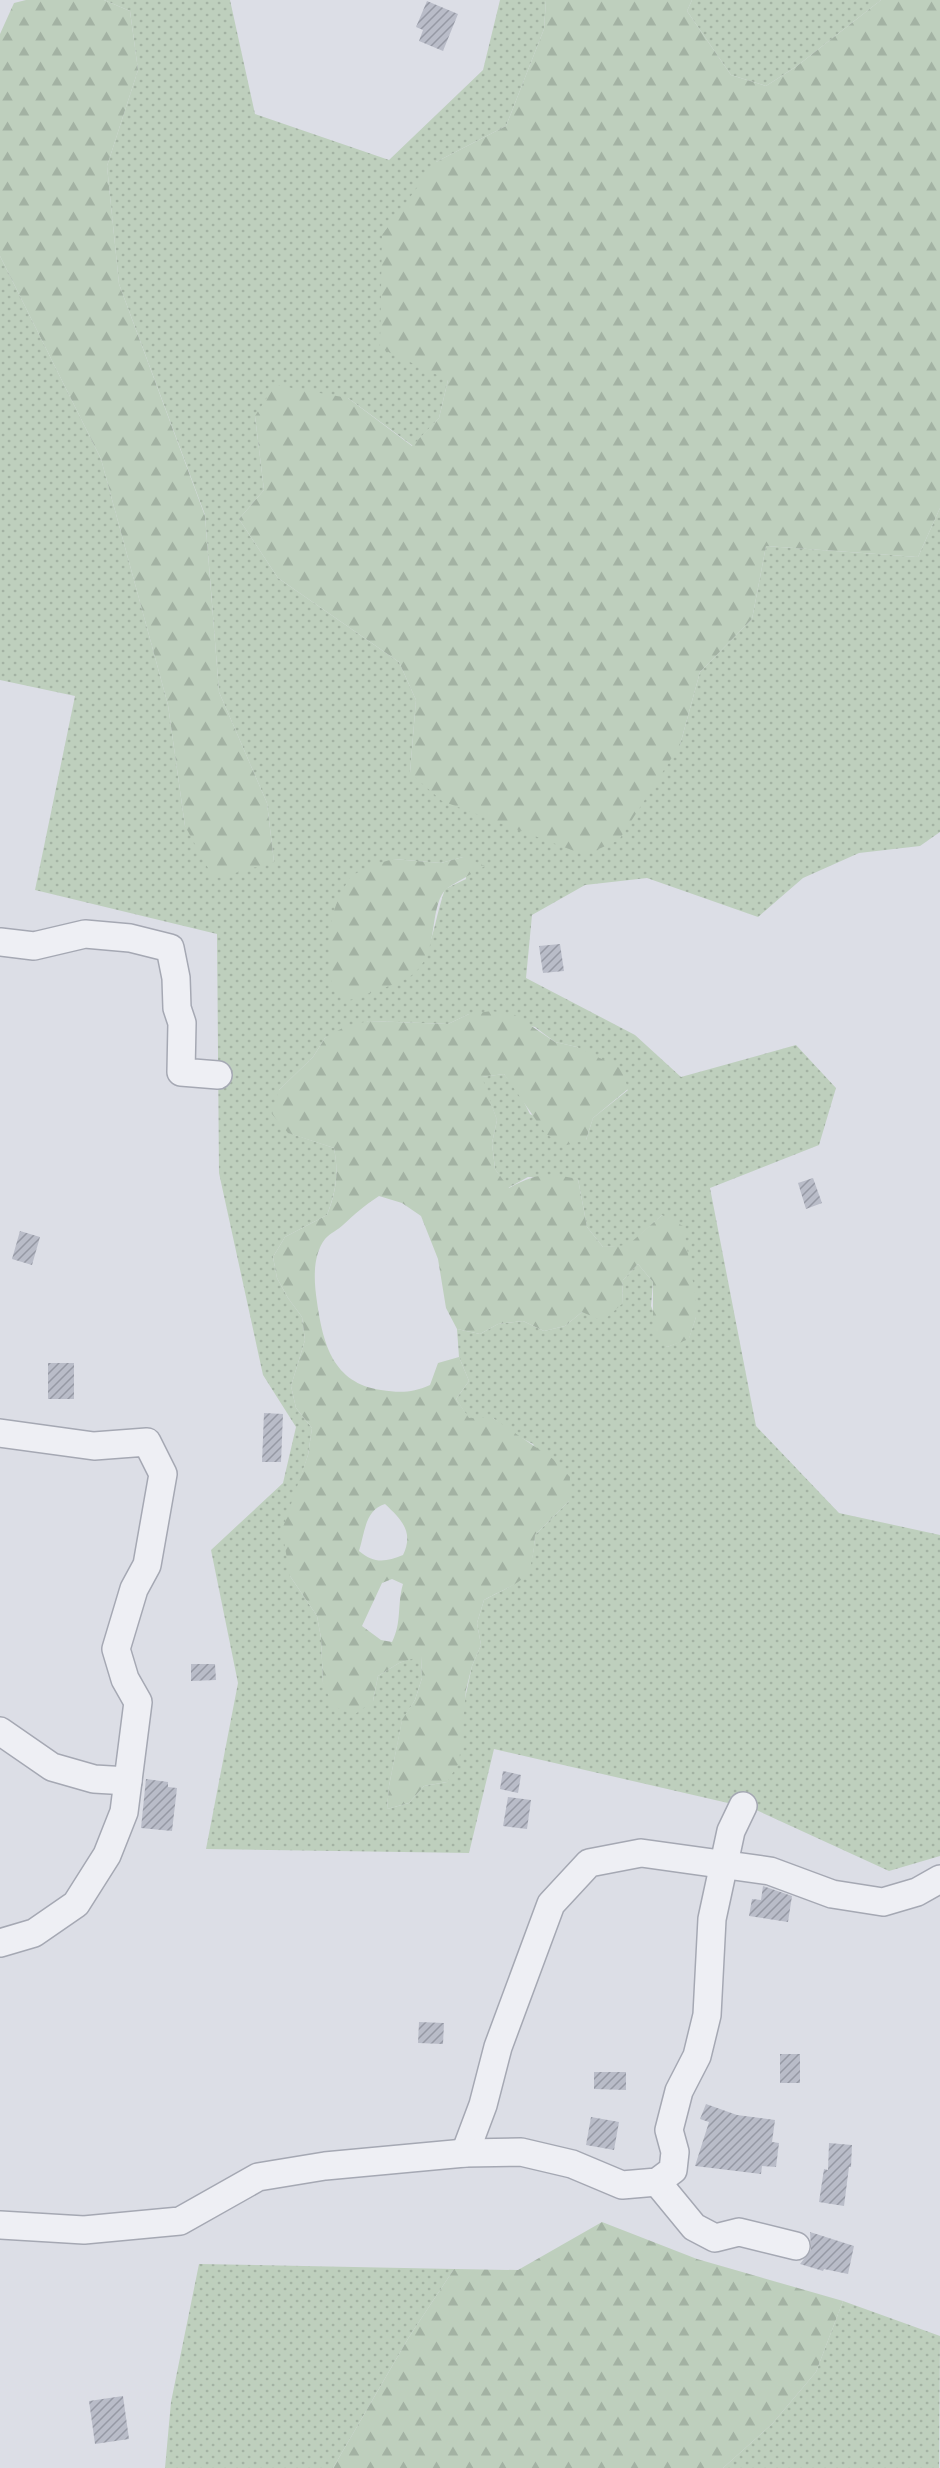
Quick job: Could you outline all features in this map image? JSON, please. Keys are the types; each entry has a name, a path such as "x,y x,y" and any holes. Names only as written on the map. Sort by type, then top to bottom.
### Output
{"street":[{"path":"0,942 34,946 85,934 130,938 170,948 176,978 177,1008 182,1023 181,1072 218,1075"},
{"path":"0,1433 94,1446 147,1442 163,1474 147,1565 134,1589 116,1649 125,1679 138,1702 124,1812 107,1855 76,1904 34,1933 0,1943"},
{"path":"0,1731 52,1767 94,1779 128,1781"},
{"path":"0,2225 84,2230 180,2221 258,2177 325,2166 465,2153 521,2152 572,2164 622,2185 657,2182 673,2170 675,2152 669,2130 679,2091 697,2056 707,2015 712,1919 731,1831 743,1806"},
{"path":"465,2153 483,2105 498,2047 551,1904 589,1863 641,1853 724,1864 770,1871 832,1894 883,1902 917,1892 940,1880"},
{"path":"657,2182 694,2227 715,2238 739,2232 796,2246"}],"green space":[{"path":"26,0 104,0 130,11 138,70 107,166 119,284 205,516 219,692 267,803 274,862 214,879 185,826 168,705 101,459 0,256 0,34 14,3"},
{"path":"104,0 230,0 255,114 389,160 483,70 500,0 546,0 544,29 506,126 436,162 448,380 439,418 413,446 348,398 255,416 264,490 239,519 278,578 399,662 416,700 410,773 680,745 700,672 752,619 766,546 918,557 940,508 940,832 920,846 859,853 803,878 758,917 647,878 585,885 532,915 526,978 635,1035 681,1077 796,1045 836,1088 819,1145 710,1188 756,1426 839,1513 940,1535 940,1856 889,1871 754,1809 494,1749 469,1853 206,1849 238,1683 211,1550 283,1483 296,1427 263,1375 219,1173 217,934 35,890 75,696 0,680 0,256 101,459 168,705 185,826 274,862 267,803 219,692 205,515 119,284 107,166 138,70 130,11","holes":["463,857 466,879 445,889 425,957 393,859 441,863","469,1014 535,1027 555,1042 577,1047 628,1090 593,1118 586,1140 530,1114 520,1094 504,1074 481,1077 497,1120 492,1143 495,1169 508,1188 528,1177 578,1179 587,1227 603,1247 628,1246 662,1215 696,1317 689,1338 667,1347 651,1306 653,1282 638,1264 623,1280 622,1304 582,1312 565,1326 544,1331 523,1321 498,1324 480,1334 457,1329 459,1357 469,1381 456,1399 469,1419 493,1418 512,1433 533,1444 569,1501 535,1535 531,1562 523,1577 508,1588 484,1600 477,1623 481,1645 472,1666 447,1782 424,1786 409,1803 387,1809 389,1786 402,1721 415,1700 422,1678 421,1655 399,1663 378,1676 373,1701 323,1683 321,1638 317,1616 290,1576 298,1486 308,1455 312,1428 296,1408 291,1386 305,1340 302,1317 277,1278 273,1257 285,1237 327,1215 333,1198 336,1166 334,1148 289,1133 279,1090 313,1057 325,1038 369,1021 448,1024"]},
{"path":"546,0 692,0 687,11 731,75 766,86 797,66 881,0 940,0 940,508 918,557 766,546 752,619 700,672 680,745 619,840 585,855 442,801 410,773 416,700 399,662 278,578 239,519 264,490 255,416 275,385 348,398 412,446 439,418 448,380 380,348 382,235 436,162 506,126 544,29"},
{"path":"692,0 881,0 797,66 766,86 731,75 687,11"},
{"path":"463,857 485,866 445,890 437,909 427,956 421,966 400,982 347,1001 332,985 329,963 332,917 339,896 351,876 370,866 393,859 441,863"},
{"path":"492,1011 515,1015 555,1042 577,1047 622,1069 628,1089 593,1118 586,1140 563,1146 545,1133 504,1074 482,1077 497,1120 492,1143 495,1169 509,1188 527,1179 542,1176 578,1179 587,1227 603,1247 628,1245 662,1215 683,1226 695,1293 696,1317 689,1339 667,1347 653,1330 653,1282 638,1264 623,1280 622,1304 603,1321 582,1312 565,1326 544,1331 523,1321 498,1324 480,1334 457,1329 446,1308 438,1259 421,1216 402,1203 379,1196 325,1239 316,1261 316,1294 327,1346 341,1370 365,1386 406,1392 430,1385 438,1363 459,1357 469,1381 456,1399 469,1418 493,1418 553,1459 570,1477 569,1501 535,1535 534,1551 528,1572 516,1583 484,1600 477,1623 481,1645 472,1666 466,1690 459,1763 447,1782 424,1786 409,1803 387,1809 389,1786 402,1720 415,1700 422,1678 421,1656 399,1663 378,1676 373,1701 354,1715 333,1706 323,1683 321,1638 317,1616 290,1576 282,1530 308,1455 312,1428 296,1408 291,1386 305,1340 302,1317 277,1278 273,1257 285,1237 327,1215 333,1198 336,1166 334,1148 288,1133 272,1114 279,1090 313,1057 325,1038 346,1026 369,1021 448,1024 469,1014","holes":["385,1504 401,1521 407,1533 407,1540 403,1555 380,1561 359,1551 370,1516 373,1511","392,1579 403,1584 397,1628 392,1642 381,1640 362,1626 382,1583"]},
{"path":"602,2222 697,2259 843,2301 816,2372 772,2424 723,2468 333,2468 409,2337 454,2269 518,2270"},
{"path":"199,2264 454,2269 409,2337 333,2468 165,2468 171,2402"},
{"path":"843,2301 940,2336 939,2468 723,2468 772,2424 816,2372"}],"building":[{"path":"427,1 458,14 443,51 419,41 423,30 416,27"},
{"path":"560,944 564,971 543,973 539,946"},
{"path":"813,1178 822,1203 806,1209 798,1183"},
{"path":"20,1231 40,1237 32,1265 12,1259"},
{"path":"48,1363 74,1363 74,1399 48,1399"},
{"path":"264,1413 283,1414 281,1462 262,1462"},
{"path":"191,1664 215,1664 216,1680 191,1681"},
{"path":"503,1771 521,1775 518,1793 500,1789"},
{"path":"146,1779 168,1782 168,1787 177,1788 172,1831 141,1828"},
{"path":"508,1797 531,1800 527,1829 503,1826"},
{"path":"763,1886 792,1896 788,1922 749,1916 752,1899 761,1900"},
{"path":"419,2022 444,2023 443,2044 418,2043"},
{"path":"780,2054 800,2054 800,2083 780,2083"},
{"path":"594,2072 626,2072 626,2090 594,2089"},
{"path":"706,2104 737,2115 775,2120 772,2142 779,2143 776,2167 762,2166 761,2174 695,2166 709,2122 700,2119"},
{"path":"591,2117 619,2122 614,2150 586,2145"},
{"path":"829,2143 852,2145 851,2167 849,2167 844,2206 819,2202 824,2169 828,2170"},
{"path":"810,2232 854,2246 848,2274 824,2269 823,2271 800,2264 811,2250"},
{"path":"123,2396 129,2439 95,2444 89,2401"}]}
